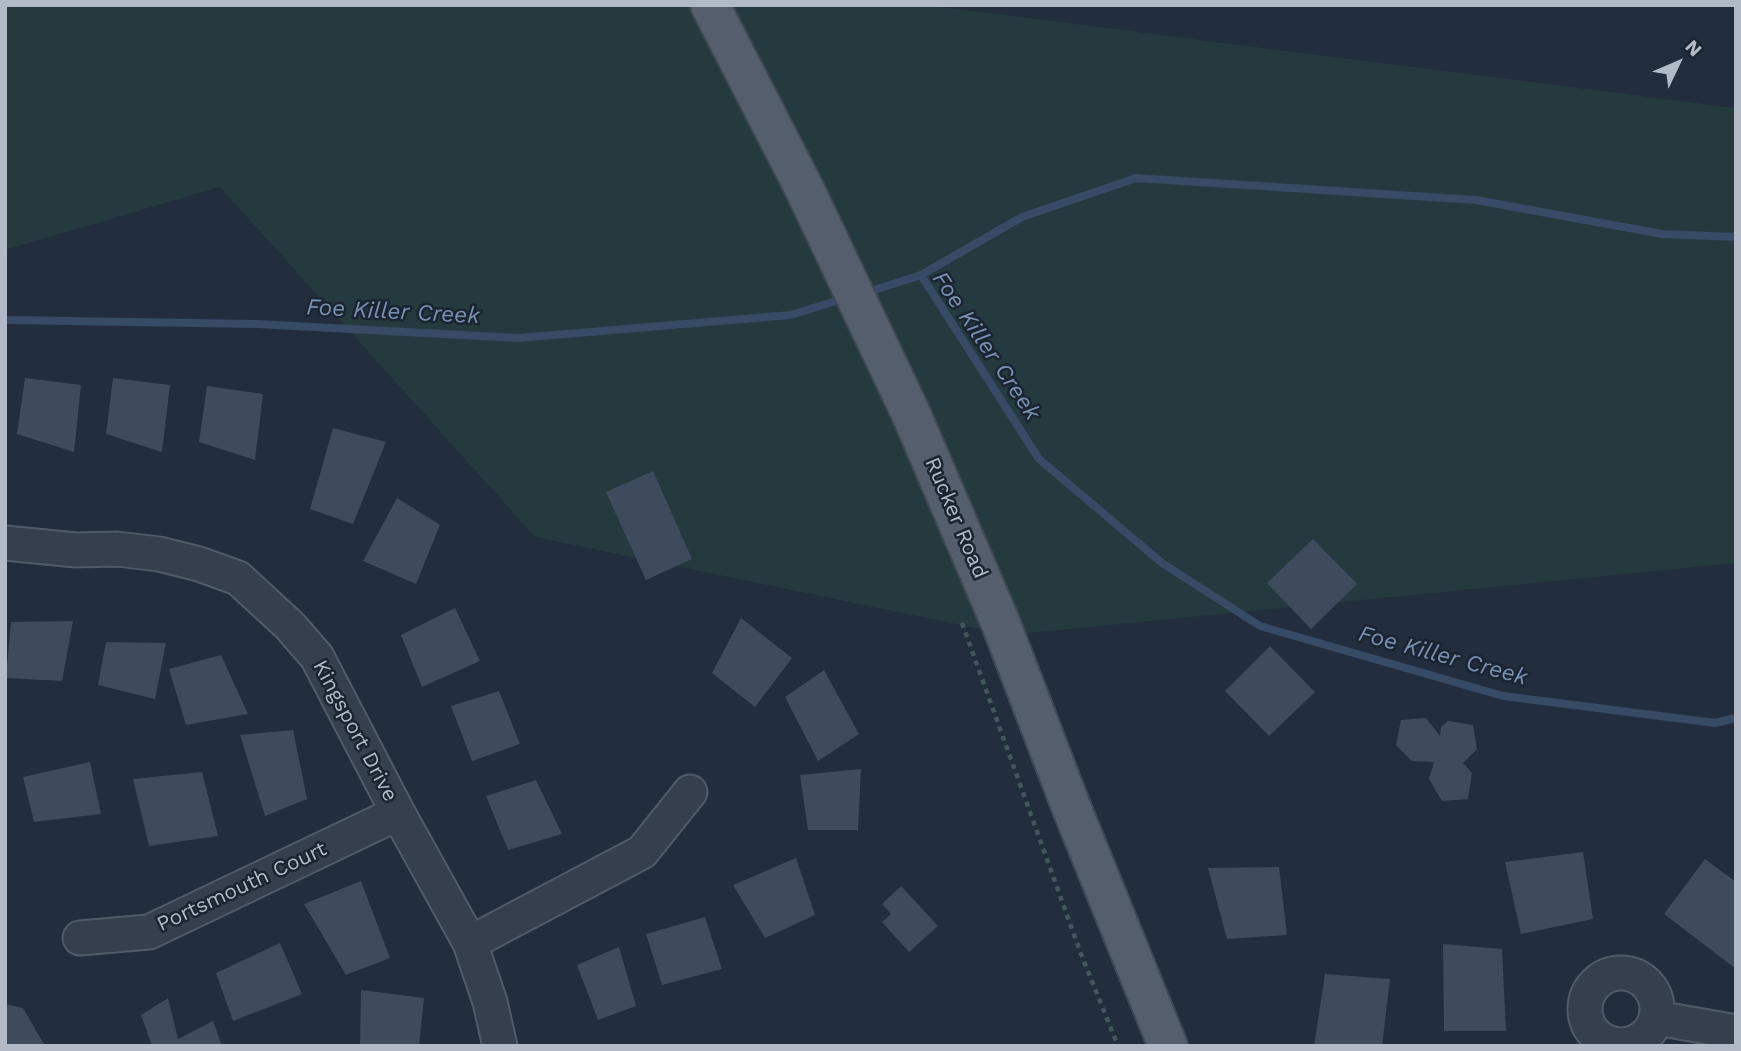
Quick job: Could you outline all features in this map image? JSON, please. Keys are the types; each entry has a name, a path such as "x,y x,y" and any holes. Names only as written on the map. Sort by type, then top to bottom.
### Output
{"main road":[{"name":"Rucker Road","path":"710,5 790,160 912,416 1001,624 1168,1046"}],"street":[{"name":"Kingsport Drive","path":"5,543 76,550 117,549 159,554 199,564 238,578 290,626 317,657 398,813 470,943 490,1002 500,1046"},
{"path":"470,943 642,852 690,792"},
{"name":"Portsmouth Court","path":"80,938 149,932 398,813"},
{"path":"1617,972 1634,974 1649,984 1657,1000 1657,1018 1651,1030 1641,1040 1628,1045 1598,1042 1584,1009 1588,991 1600,978 1617,972"},
{"path":"1657,1018 1736,1032"}],"path":[{"path":"959,614 1081,954 1118,1046"}],"green space":[{"path":"5,5 925,5 1736,108 1736,563 1009,635 535,537 220,187 5,250"}],"building":[{"path":"25,378 81,385 74,452 17,434"},
{"path":"113,378 170,385 162,452 106,434"},
{"path":"207,386 263,394 255,460 199,442"},
{"path":"333,428 386,442 353,524 310,509"},
{"path":"653,471 692,559 646,580 606,492"},
{"path":"397,498 440,525 416,584 363,561"},
{"path":"1313,539 1357,584 1311,629 1267,583"},
{"path":"455,608 480,661 422,687 401,635"},
{"path":"741,618 792,658 755,707 712,673"},
{"path":"73,621 62,681 6,678 11,622"},
{"path":"106,642 166,643 155,699 98,685"},
{"path":"1270,646 1315,692 1269,736 1225,691"},
{"path":"221,655 248,714 186,725 169,669"},
{"path":"824,670 859,734 818,761 785,697"},
{"path":"499,691 520,744 472,761 451,706"},
{"path":"1426,718 1440,736 1441,727 1448,721 1473,725 1477,749 1463,763 1472,773 1468,799 1442,801 1429,779 1434,762 1412,761 1396,745 1401,720"},
{"path":"293,730 307,799 265,816 240,735"},
{"path":"90,762 101,814 34,822 23,777"},
{"path":"861,769 858,830 808,830 800,775"},
{"path":"202,772 218,836 149,846 133,779"},
{"path":"536,780 562,834 508,850 486,796"},
{"path":"1583,852 1593,919 1521,934 1505,862"},
{"path":"796,858 815,915 765,938 733,885"},
{"path":"1705,859 1736,882 1736,969 1664,914"},
{"path":"1279,867 1287,935 1227,939 1208,868"},
{"path":"361,881 390,958 346,975 304,904"},
{"path":"901,886 938,926 909,952 882,922 891,914 882,904"},
{"path":"705,917 722,969 662,985 646,934"},
{"path":"280,943 302,994 233,1021 216,973"},
{"path":"1443,944 1502,949 1506,1031 1444,1031"},
{"path":"619,947 636,1006 598,1020 577,965"},
{"path":"1325,974 1390,979 1382,1046 1314,1046"},
{"path":"361,990 424,998 419,1046 360,1046"},
{"path":"168,998 178,1039 213,1021 222,1046 152,1046 141,1015"},
{"path":"5,1004 23,1008 45,1046 5,1046"}],"waterway":[{"path":"921,275 1022,217 1136,178 1476,200 1662,234 1736,237"},
{"name":"Foe Killer Creek","path":"865,293 921,275 1039,459 1162,563 1260,626 1503,696 1715,723 1736,718"},
{"name":"Foe Killer Creek","path":"5,320 257,324 518,338 791,315 846,298"}]}
